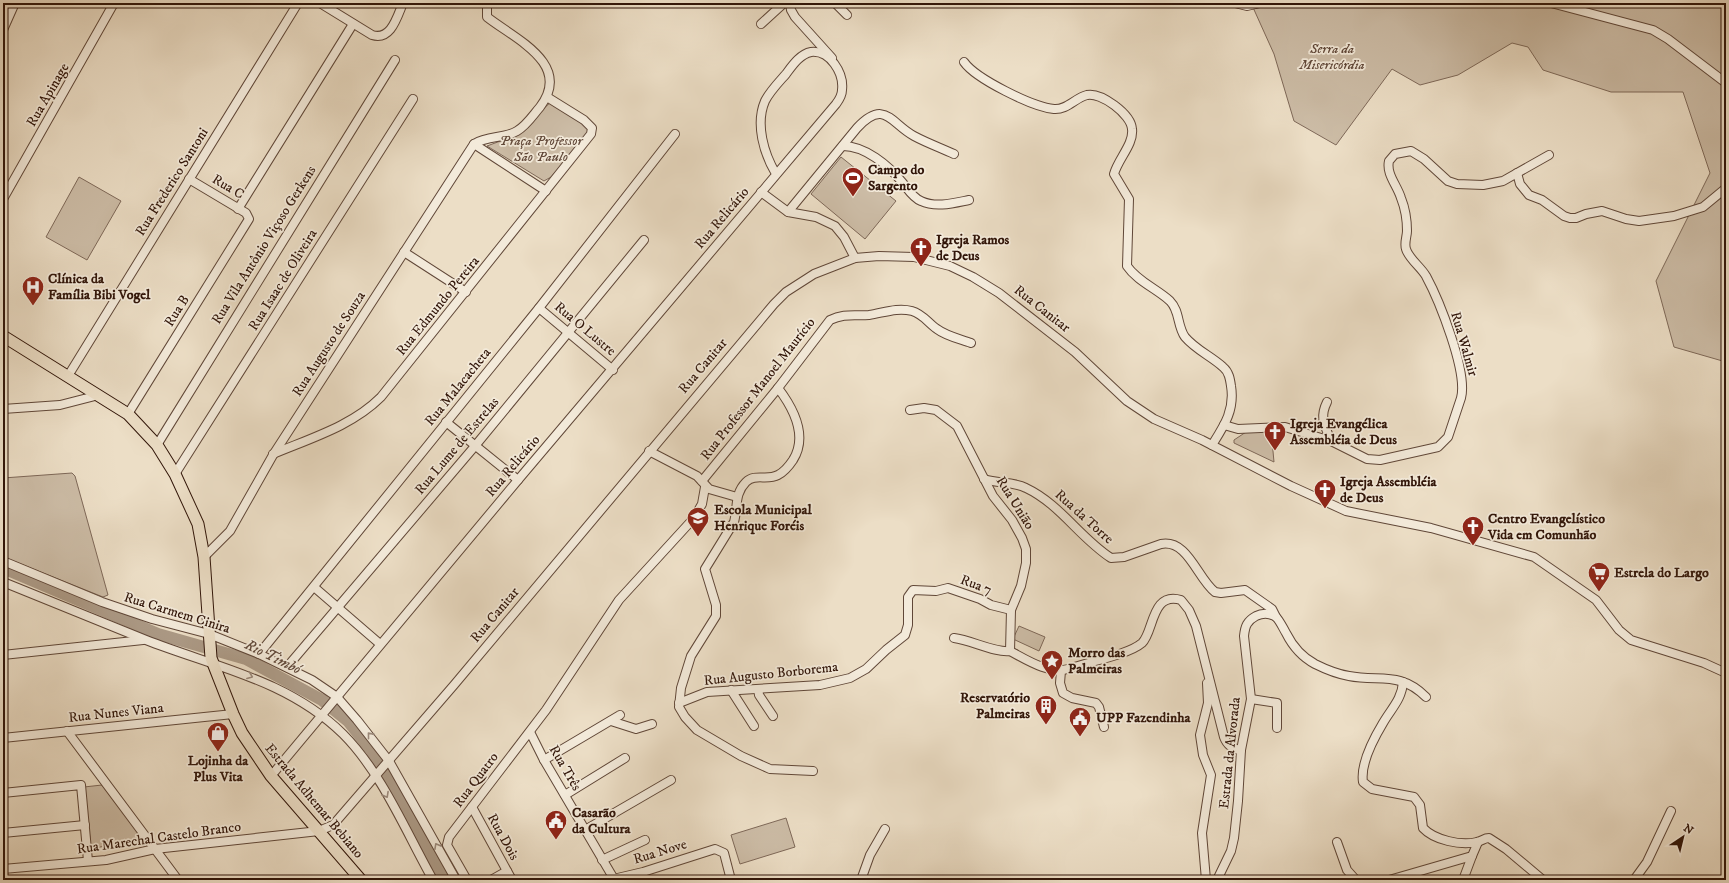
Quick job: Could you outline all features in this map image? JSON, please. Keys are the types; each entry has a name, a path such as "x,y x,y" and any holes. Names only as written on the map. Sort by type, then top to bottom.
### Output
{"main road":[{"name":"Estrada Adhemar Bebiano","path":"3,336 128,414 157,444 175,474 195,517 204,557 209,638 212,661 233,714 245,738 271,776 361,880"}],"street":[{"path":"3,30 15,3"},
{"name":"Rua Apinage","path":"3,199 114,3"},
{"name":"Rua Frederico Santoni","path":"68,376 298,3"},
{"path":"320,3 377,37 386,35 403,3"},
{"path":"487,3 487,16 538,54 547,65 550,74 548,97 527,123 518,130 510,135 484,138 474,144 546,191"},
{"path":"761,24 784,3"},
{"name":"Rua Relicário","path":"271,776 518,480 613,370 840,97 842,84 835,64 826,50 795,17 791,10 790,3"},
{"path":"835,3 847,15"},
{"path":"1235,3 1247,6 1260,3"},
{"path":"1550,3 1652,30 1668,39 1726,83"},
{"path":"238,209 353,24"},
{"path":"776,174 767,159 762,140 761,125 763,109 768,95 791,67 805,54 815,52 821,54 831,59 835,64"},
{"name":"Rua Vila Antônio Viçoso Gerkens","path":"157,444 394,60"},
{"path":"964,62 972,72 989,83 1039,106 1061,108 1078,99 1093,95 1100,97 1116,107 1128,119 1132,130 1131,139 1117,164 1114,174 1129,199 1127,266 1136,276 1169,301 1176,311 1184,336 1197,348 1216,361 1227,372 1233,395 1230,414 1212,445"},
{"name":"Rua Edmundo Pereira","path":"273,455 350,422 364,413 381,397 591,134 592,128 584,120 548,97"},
{"name":"Rua Isaac de Oliveira","path":"175,474 413,99"},
{"path":"788,212 861,123 874,116 883,114 893,118 913,136 954,154"},
{"name":"Rua Malacacheta","path":"258,654 314,587 539,308 675,134"},
{"name":"Rua Augusto de Souza","path":"204,557 230,531 273,455 474,144"},
{"path":"843,146 851,146 860,150 886,166 920,201 934,205 969,200"},
{"name":"Rua Walmir","path":"1224,425 1238,429 1285,427 1331,441 1362,457 1380,460 1438,447 1448,437 1463,392 1454,349 1446,324 1429,282 1421,269 1410,257 1405,245 1407,228 1406,215 1401,196 1388,168 1389,161 1392,156 1407,151 1420,155 1448,181 1457,184 1491,185 1517,173"},
{"path":"1549,155 1517,173 1520,184 1529,196 1542,200 1564,216 1570,218 1576,218 1586,214 1602,211 1626,219 1639,221 1674,216 1703,207 1726,188"},
{"name":"Rua C","path":"189,179 248,215 248,222"},
{"path":"761,192 788,212 816,217 835,226 844,237 855,258"},
{"name":"Rua B","path":"128,414 248,222"},
{"name":"Rua Lume de Estrelas","path":"287,668 475,446 644,240"},
{"path":"404,252 466,292"},
{"name":"Rua Canitar","path":"319,831 338,821 377,776 760,319 786,292 818,272 855,258 878,256 914,257 938,262 973,277 999,293 1075,352 1127,401 1154,419 1212,445 1291,486 1346,511 1432,528 1528,555 1553,569 1590,595 1600,605 1620,632 1631,640 1704,663 1726,673"},
{"name":"Rua O Lustre","path":"539,308 613,370"},
{"name":"Rua Professor Manoel Maurício","path":"530,732 619,600 694,518 702,504 704,484 830,320 839,315 870,315 896,310 913,311 922,315 936,329 971,343"},
{"path":"778,388 795,414 800,438 798,452 783,472 777,476 751,479 746,483 737,497 734,522 705,569 716,605 716,616 691,656 679,703 685,717 697,730 741,756 770,768 813,771"},
{"path":"3,409 60,405 99,395"},
{"path":"1327,402 1322,414 1322,420 1331,441"},
{"name":"Rua União","path":"910,410 924,408 936,410 952,421 960,431 993,496 1016,526 1026,549 1025,572 1011,610 1010,651"},
{"path":"446,422 518,480"},
{"path":"649,451 697,476 704,484 737,497"},
{"name":"Rua da Torre","path":"984,479 992,482 1018,484 1035,493 1055,508 1111,558 1124,557 1167,543 1175,545 1185,553 1214,592 1221,593 1245,590 1272,609 1277,618"},
{"name":"Rua Carmem Cinira","path":"3,561 126,611 258,654 312,680 335,699 374,739 456,880"},
{"path":"3,582 146,640 212,661 251,676 278,688 324,713 359,752 377,776 433,880"},
{"path":"314,587 380,644"},
{"name":"Rua 7","path":"902,639 908,625 908,597 913,590 936,591 948,588 980,599 988,604 1011,610"},
{"path":"954,638 1002,651 1010,651 1048,669 1061,671 1120,653 1138,645 1145,639 1155,612 1165,602 1174,599 1184,602 1189,610 1206,660 1224,737 1227,743 1232,747 1241,750"},
{"name":"Estrada da Alvorada","path":"1217,880 1234,838 1241,750 1251,699 1244,643 1244,628 1250,620 1258,615 1268,614 1277,618"},
{"path":"1277,618 1298,650 1313,663 1349,676 1385,677 1403,682 1416,688 1426,697"},
{"name":"Rua Augusto Borborema","path":"679,703 707,692 820,685 842,681 866,669 886,650 902,639"},
{"path":"3,655 146,640"},
{"path":"1206,660 1208,703 1200,735 1203,755 1211,775 1202,833 1206,880"},
{"path":"1061,671 1060,683 1062,692 1072,698 1096,704 1099,708 1104,727"},
{"path":"1403,682 1398,701 1382,724 1371,746 1364,766 1363,782 1372,789 1414,797 1420,804 1423,828 1432,835 1455,842 1478,842 1486,838 1494,840 1543,880"},
{"path":"758,689 773,716"},
{"path":"731,690 754,726"},
{"path":"1251,699 1277,703 1277,728"},
{"name":"Rua Nunes Viana","path":"3,738 233,714"},
{"path":"544,760 620,715"},
{"path":"611,721 636,729 652,724"},
{"path":"67,731 178,880"},
{"name":"Rua Três","path":"530,732 544,760 602,860 611,879"},
{"name":"Rua Quatro","path":"467,880 447,845 449,837 530,732"},
{"path":"565,795 625,758"},
{"path":"585,830 671,780"},
{"path":"3,793 81,785 88,861"},
{"name":"Rua Dois","path":"472,807 512,880"},
{"path":"1634,880 1647,862 1671,811"},
{"path":"3,833 85,825"},
{"path":"861,880 870,855 885,829"},
{"name":"Rua Marechal Castelo Branco","path":"3,869 106,860 155,849 319,831"},
{"path":"602,860 645,840"},
{"path":"1337,842 1347,870 1356,880"},
{"path":"1463,880 1478,842"},
{"name":"Rua Nove","path":"611,879 643,872 707,851 719,849 727,858 732,880"},
{"path":"1389,880 1472,856"},
{"path":"491,880 507,871"}],"green space":[{"name":"Serra da Misericórdia","path":"1251,3 1726,3 1726,362 1674,347 1656,281 1710,173 1683,92 1611,92 1543,70 1528,47 1512,43 1458,75 1420,85 1392,69 1336,145 1294,121 1274,54"},
{"name":"Praça Professor São Paulo","path":"551,102 588,128 588,134 551,177 544,181 487,146 511,137"},
{"name":"Campo do Sargento","path":"841,157 896,201 865,239 811,194"},
{"path":"79,177 121,201 87,260 46,237"},
{"path":"1271,430 1274,462 1234,443 1234,440 1246,432"},
{"path":"72,473 75,476 108,595 103,597 3,557 3,478"},
{"path":"1019,626 1045,637 1039,651 1013,639"},
{"path":"102,785 140,835 140,838 135,842 93,848 91,847 84,787"},
{"path":"786,818 795,847 740,864 731,835"}],"waterway":[{"name":"Rio Timbó","path":"3,568 158,634 246,659 322,700 348,721 372,751 445,880"}],"place":[{"name":"Campo do Sargento","path":"853,198"},
{"name":"Igreja Ramos de Deus","path":"921,268"},
{"name":"Clínica da Família Bibi Vogel","path":"33,306"},
{"name":"Igreja Evangélica Assembléia de Deus","path":"1275,452"},
{"name":"Igreja Assembléia de Deus","path":"1325,510"},
{"name":"Escola Municipal Henrique Foréis","path":"698,538"},
{"name":"Centro Evangelístico Vida em Comunhão","path":"1473,546"},
{"name":"Estrela do Largo","path":"1599,592"},
{"name":"Morro das Palmeiras","path":"1052,680"},
{"name":"Reservatório Palmeiras","path":"1046,726"},
{"name":"UPP Fazendinha","path":"1080,738"},
{"name":"Lojinha da Plus Vita","path":"218,752"},
{"name":"Casarão da Cultura","path":"556,840"}]}
